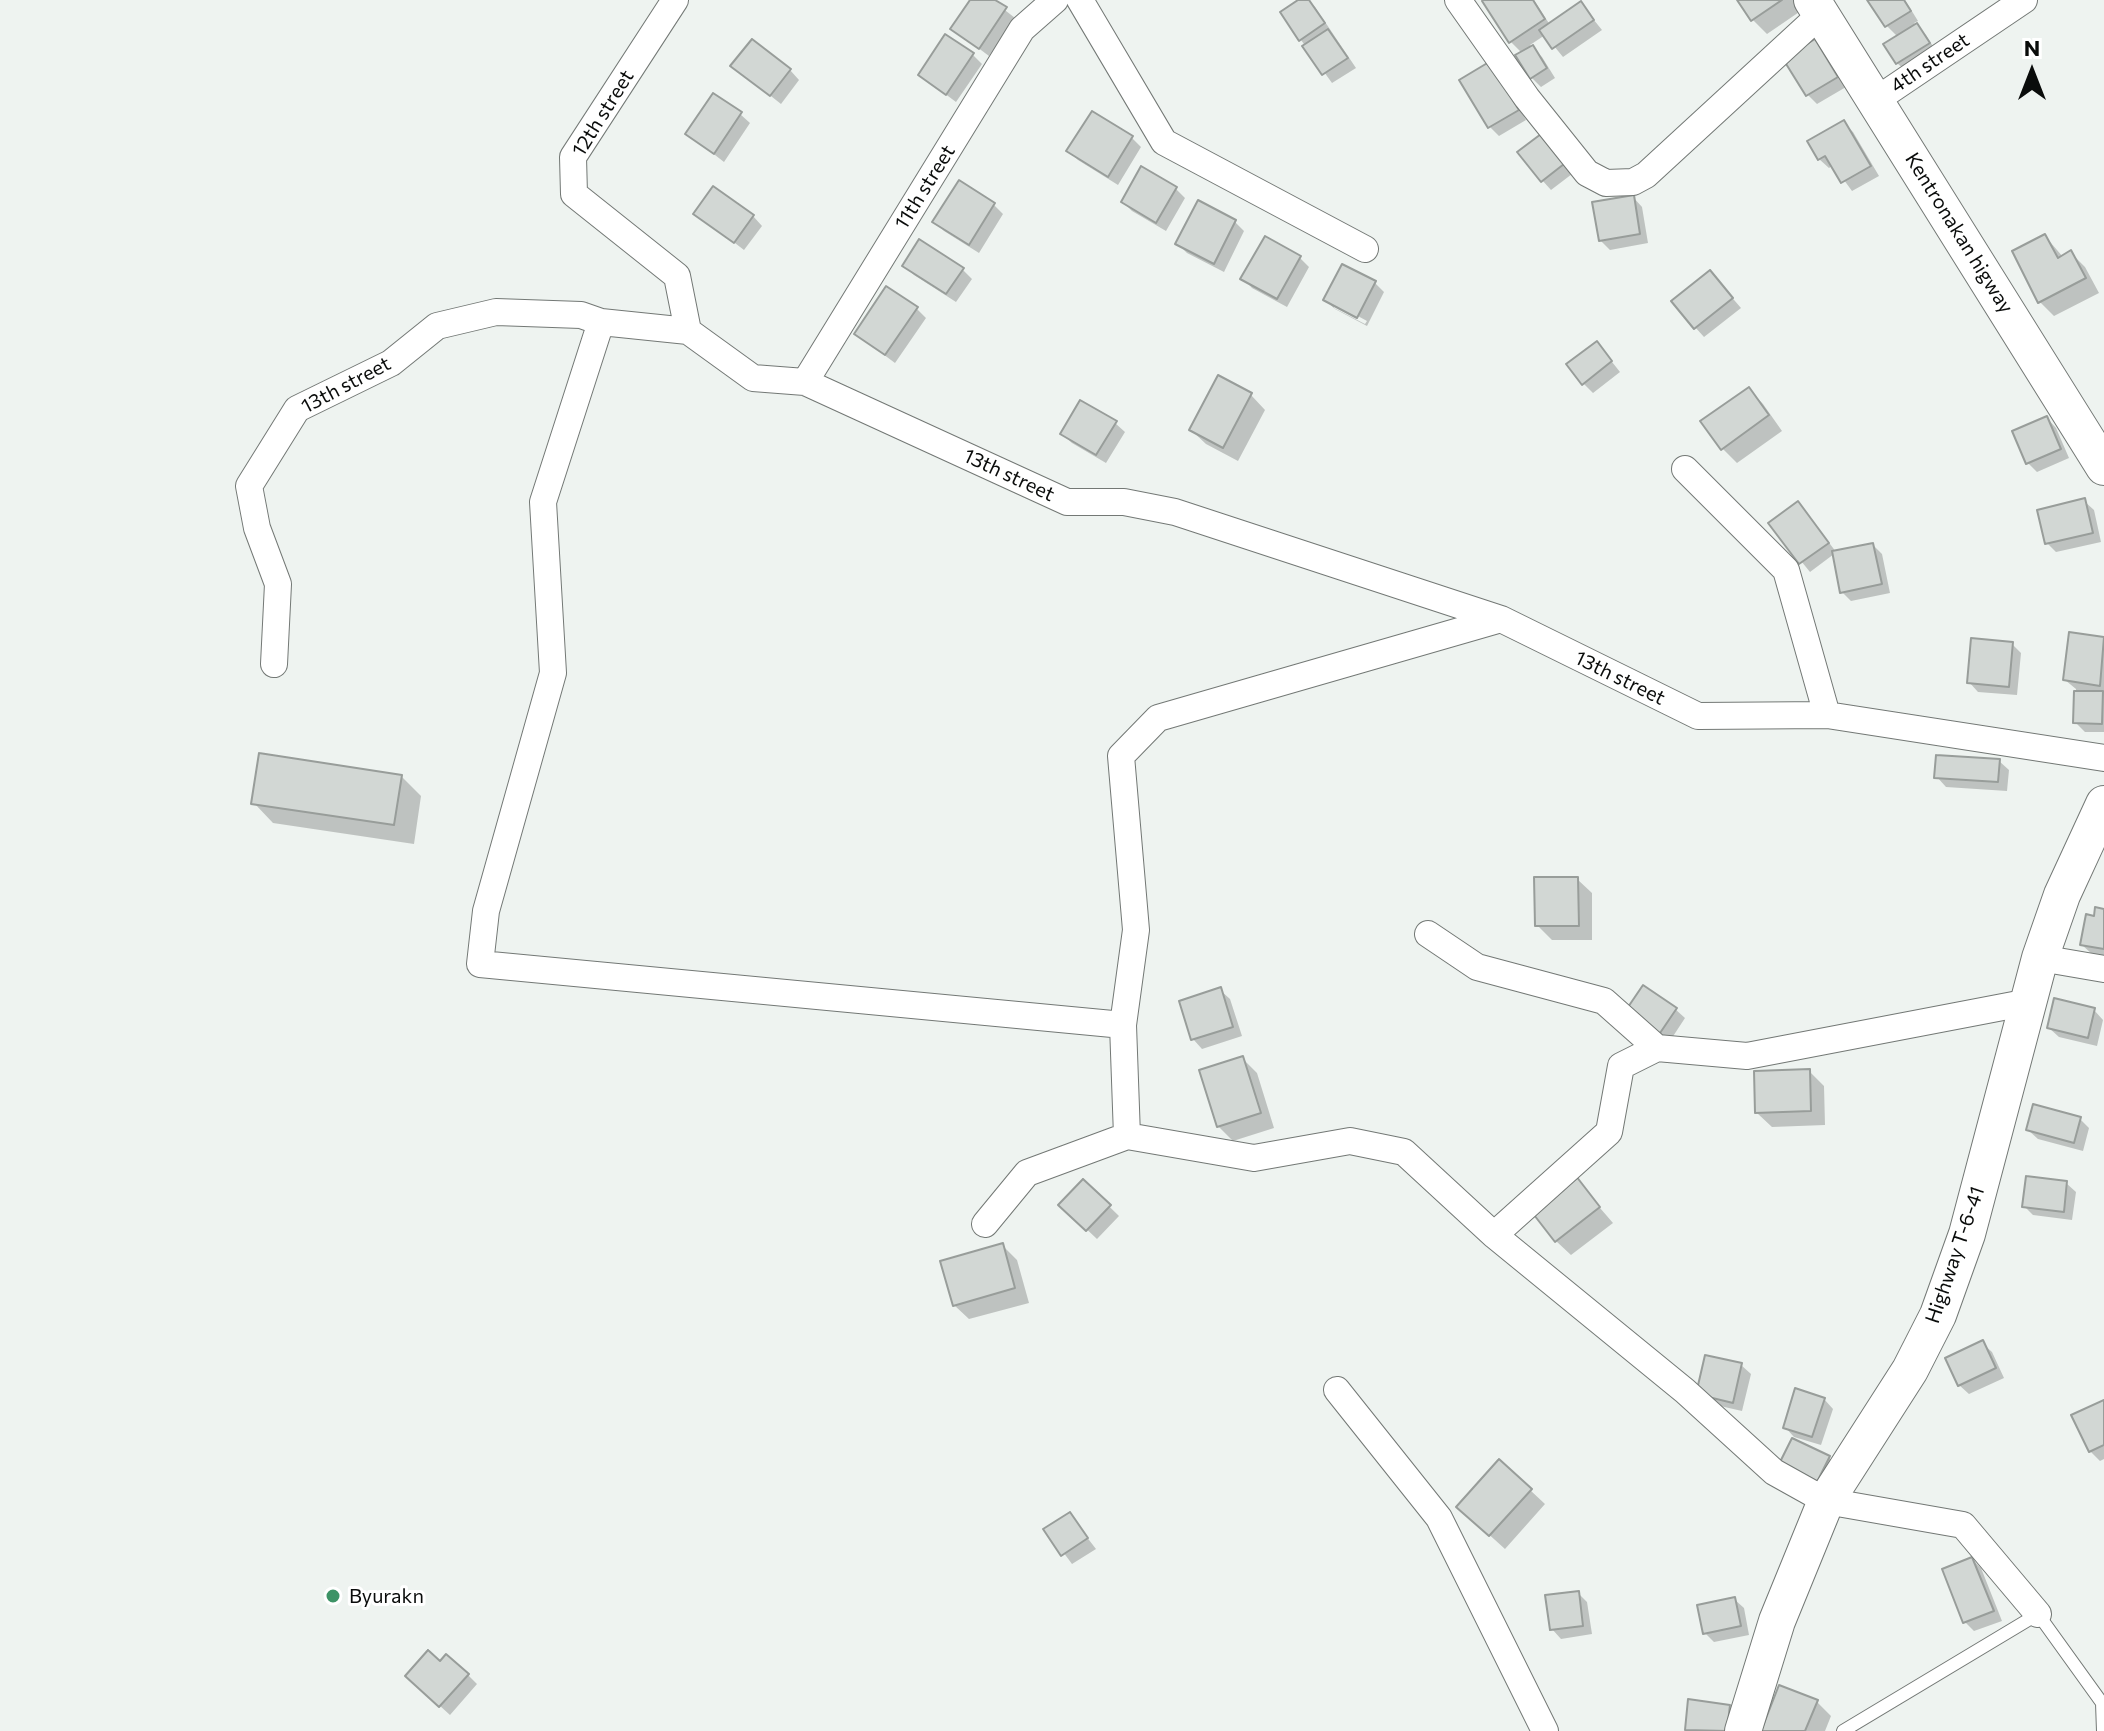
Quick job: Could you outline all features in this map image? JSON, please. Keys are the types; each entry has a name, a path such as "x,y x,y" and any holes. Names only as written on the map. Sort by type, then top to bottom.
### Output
{"main road":[{"name":"Kentronakan higway","path":"1816,7 2104,467"},
{"name":"Highway T-6-41","path":"1743,1731 1777,1621 1826,1501 1910,1370 1938,1315 1967,1234 2040,958 2062,895 2104,804"}],"street":[{"name":"12th street","path":"675,0 573,157 574,194 677,276 688,331"},
{"name":"11th street","path":"805,382 1022,29 1055,0"},
{"path":"1080,0 1164,142 1365,249"},
{"path":"1458,0 1527,98 1587,173 1606,183 1633,182 1646,175 1816,7"},
{"name":"4th street","path":"1876,100 2024,0"},
{"name":"13th street","path":"274,664 278,584 257,528 249,486 297,409 391,363 437,326 496,312 581,315 601,322 688,331 753,378 805,382 1067,502 1124,502 1175,512 1501,619 1698,716 1827,715 2104,758"},
{"path":"601,322 543,502 553,673 486,911 480,964 1123,1025"},
{"path":"1685,469 1786,570 1827,715"},
{"path":"1127,1136 1123,1025 1136,930 1121,756 1158,718 1501,619"},
{"path":"1428,934 1477,967 1604,1001 1657,1048"},
{"path":"2040,958 2104,969"},
{"path":"1494,1235 1609,1132 1621,1066 1657,1048 1747,1056 2029,1002"},
{"path":"985,1224 1027,1173 1127,1136 1254,1158 1350,1141 1404,1152 1494,1235 1685,1391 1774,1472 1826,1501 1963,1525 2038,1614"},
{"path":"1337,1390 1439,1518 1545,1731"}],"lane":[{"path":"1843,1731 2038,1614 2102,1703 2103,1731"}],"building":[{"path":"970,0 995,0 1007,7 979,49 950,29"},
{"path":"1298,0 1309,0 1325,23 1299,41 1280,12"},
{"path":"1483,0 1533,0 1545,19 1509,43"},
{"path":"1737,0 1782,0 1751,21"},
{"path":"1867,0 1904,0 1911,11 1885,27"},
{"path":"1581,1 1594,20 1552,49 1539,30"},
{"path":"1917,23 1930,43 1896,64 1883,44"},
{"path":"1328,29 1348,58 1322,75 1302,46"},
{"path":"945,34 974,53 946,95 918,75"},
{"path":"752,39 791,69 770,96 730,66"},
{"path":"1815,39 1838,77 1806,96 1783,59"},
{"path":"1533,45 1547,68 1530,79 1515,55"},
{"path":"1489,62 1519,110 1488,128 1459,80"},
{"path":"713,93 742,112 714,154 685,134"},
{"path":"1092,111 1133,136 1108,177 1066,151"},
{"path":"1844,120 1871,166 1841,183 1825,156 1818,160 1807,141"},
{"path":"1541,134 1564,164 1541,182 1517,152"},
{"path":"1141,166 1177,187 1156,223 1121,202"},
{"path":"959,180 995,203 969,245 932,222"},
{"path":"713,186 754,215 734,243 693,214"},
{"path":"1634,195 1640,234 1599,241 1592,202"},
{"path":"1198,200 1236,220 1214,264 1175,244"},
{"path":"2045,234 2058,258 2071,250 2086,278 2038,303 2012,251"},
{"path":"1265,236 1301,256 1277,299 1240,279"},
{"path":"919,239 964,268 946,294 902,266"},
{"path":"1342,264 1376,281 1357,318 1323,300"},
{"path":"1710,270 1733,298 1694,329 1671,301"},
{"path":"886,286 918,307 885,355 854,334"},
{"path":"1597,341 1612,361 1582,385 1566,364"},
{"path":"1218,375 1252,393 1223,448 1189,430"},
{"path":"1749,387 1769,415 1721,450 1700,421"},
{"path":"1080,400 1117,421 1096,455 1060,434"},
{"path":"2047,416 2061,449 2026,464 2012,431"},
{"path":"2085,498 2093,533 2045,544 2037,510"},
{"path":"1798,501 1829,543 1799,564 1768,523"},
{"path":"1873,543 1882,584 1840,593 1832,551"},
{"path":"2069,632 2104,637 2100,686 2063,680"},
{"path":"1971,638 2013,642 2009,687 1967,683"},
{"path":"2074,691 2103,691 2102,724 2073,723"},
{"path":"259,753 402,775 394,825 251,804"},
{"path":"1936,755 2000,759 1998,782 1934,778"},
{"path":"1534,877 1578,877 1579,926 1535,926"},
{"path":"2095,907 2104,909 2104,949 2080,945 2086,914 2094,916"},
{"path":"1643,985 1677,1008 1658,1036 1624,1013"},
{"path":"1221,987 1233,1027 1191,1040 1179,1001"},
{"path":"2054,998 2095,1008 2088,1038 2047,1028"},
{"path":"1243,1056 1261,1113 1217,1127 1199,1070"},
{"path":"1810,1069 1811,1111 1755,1113 1754,1071"},
{"path":"2033,1104 2081,1117 2074,1143 2026,1130"},
{"path":"1576,1176 1600,1207 1555,1242 1531,1211"},
{"path":"2026,1176 2067,1181 2064,1212 2022,1207"},
{"path":"1083,1179 1111,1205 1086,1231 1058,1205"},
{"path":"1003,1243 1015,1288 953,1306 940,1261"},
{"path":"1983,1340 1996,1368 1958,1386 1945,1358"},
{"path":"1705,1355 1742,1363 1733,1403 1696,1394"},
{"path":"1795,1388 1825,1398 1812,1437 1783,1428"},
{"path":"2104,1400 2104,1445 2089,1452 2071,1415"},
{"path":"1792,1438 1830,1456 1816,1484 1778,1466"},
{"path":"1499,1459 1532,1489 1489,1536 1456,1507"},
{"path":"1070,1512 1088,1538 1061,1556 1043,1529"},
{"path":"1972,1557 1994,1611 1963,1623 1942,1569"},
{"path":"1579,1591 1583,1626 1550,1630 1545,1595"},
{"path":"1735,1597 1741,1626 1703,1634 1697,1605"},
{"path":"428,1650 440,1661 446,1654 469,1674 439,1707 405,1676"},
{"path":"1779,1685 1818,1700 1805,1731 1761,1731"},
{"path":"1688,1699 1730,1705 1727,1731 1685,1730"}],"place":[{"name":"Byurakn","path":"333,1596"}]}
